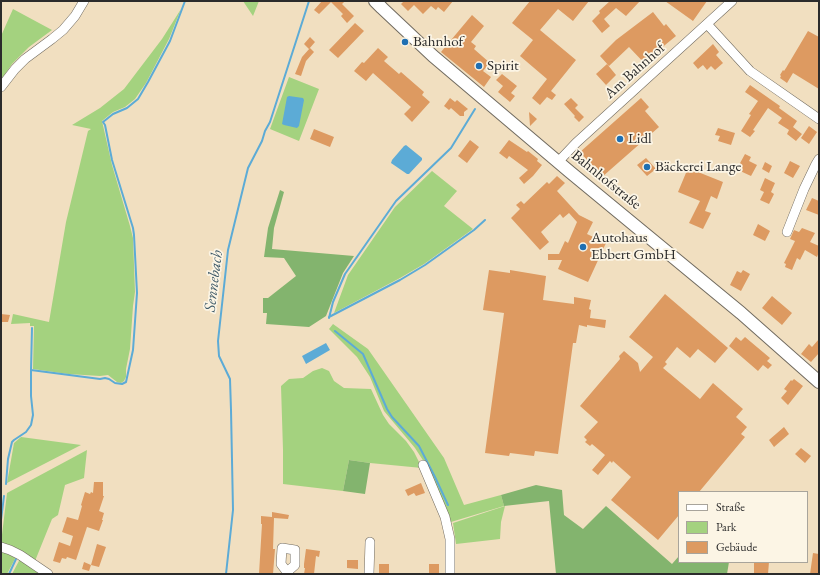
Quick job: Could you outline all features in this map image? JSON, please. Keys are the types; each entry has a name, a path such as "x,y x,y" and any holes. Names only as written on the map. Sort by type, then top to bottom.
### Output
{"main road":[{"name":"Bahnhofstraße","path":"376,1 433,56 558,162 741,313 819,381"}],"street":[{"path":"1,87 25,59 63,30 75,16 84,1"},
{"name":"Am Bahnhof","path":"558,162 576,143 732,1"},
{"path":"707,24 750,71 819,119"},
{"path":"787,232 804,189 819,159"},
{"path":"423,465 445,517 450,539 450,574"},
{"path":"370,542 370,574"},
{"path":"1,547 20,555 48,574"}],"green space":[{"path":"243,1 259,1 253,16"},
{"path":"13,9 52,30 29,47 12,64 1,80 1,36"},
{"path":"181,9 169,39 146,83 135,99 125,107 113,112 102,121 112,165 133,238 135,292 126,377 121,383 117,382 108,375 68,374 33,369 34,326 30,326 30,323 11,324 13,314 49,322 66,222 88,131 91,129 72,125 100,108 124,89 162,39"},
{"path":"289,77 319,89 299,141 270,129"},
{"path":"432,171 457,191 444,206 473,229 424,264 334,313 348,275 395,207"},
{"path":"280,190 284,192 274,228 272,249 354,256 343,273 326,316 309,327 266,324 267,313 263,313 263,298 268,298 296,276 284,258 264,257 268,228"},
{"path":"333,324 368,349 444,458 464,505 501,495 504,506 451,522 426,465 415,448 384,411 370,377 357,357 329,329"},
{"path":"322,368 329,371 334,381 344,388 371,389 383,415 389,424 406,441 414,452 422,468 349,460 343,491 283,484 281,386 289,379 303,378 313,371"},
{"path":"21,437 81,445 7,483 14,443"},
{"path":"87,450 84,478 65,485 58,515 52,519 35,561 18,549 1,543 7,493"},
{"path":"349,460 370,463 365,494 343,491"},
{"path":"536,485 562,490 564,515 583,529 606,506 672,564 678,557 678,563 729,563 727,574 556,574 549,501 504,506 501,495"},
{"path":"505,506 501,522 500,539 456,544 453,523"},
{"path":"1,551 16,557 7,574 1,574"},
{"path":"20,559 41,574 12,574"}],"water":[{"path":"287,97 303,98 304,100 299,126 297,128 282,124"},
{"path":"406,145 422,158 422,160 409,174 391,163"},
{"path":"326,343 330,350 306,364 302,356"}],"building":[{"path":"322,1 345,1 342,4 354,16 347,23 341,16 343,14 331,2 319,14 314,10"},
{"path":"404,1 453,1 444,12 438,7 436,10 431,6 423,14 414,5 408,11 401,4"},
{"path":"530,1 589,1 573,21 558,9 540,30 576,60 551,91 556,95 552,100 547,97 540,105 532,98 547,79 520,56 533,40 512,23"},
{"path":"610,1 640,1 626,16 616,8 604,19 610,26 602,33 592,21 600,13 599,11"},
{"path":"665,1 707,1 693,21"},
{"path":"653,12 664,26 666,24 676,36 654,54 657,57 647,66 629,47 609,66 600,56 616,40"},
{"path":"472,15 484,26 471,42 476,46 474,49 490,63 483,71 491,77 484,87 441,52"},
{"path":"355,23 364,31 338,58 329,50"},
{"path":"808,31 819,37 819,89 793,73 787,83 780,78 780,75 786,68"},
{"path":"310,37 315,42 309,49 304,44"},
{"path":"713,44 719,52 716,55 723,63 715,70 711,66 707,70 703,65 698,69 693,63"},
{"path":"310,48 314,52 306,61 301,76 295,74 302,57"},
{"path":"378,48 388,57 384,61 399,74 401,72 424,92 422,95 430,102 412,122 404,114 411,107 373,73 366,81 354,71"},
{"path":"607,64 616,75 606,85 596,74"},
{"path":"502,74 517,86 511,93 515,96 510,102 498,92 503,86 496,80"},
{"path":"750,85 780,106 779,108 797,121 793,127 802,134 796,141 787,134 789,130 778,123 782,118 768,108 750,137 741,131 751,115 749,114 758,101 745,92"},
{"path":"450,98 455,102 457,100 468,109 464,112 464,116 460,116 451,108 449,110 444,106"},
{"path":"571,98 578,105 575,108 584,117 579,122 564,104"},
{"name":"Lidl","path":"641,98 649,107 645,111 659,127 602,177 580,152"},
{"path":"529,112 537,119 530,126"},
{"path":"809,126 817,132 809,144 801,138"},
{"path":"718,128 735,133 731,145 718,141 720,136 715,135"},
{"path":"314,129 334,137 330,147 310,139"},
{"path":"470,140 479,147 467,163 458,156"},
{"path":"509,140 527,152 528,151 538,159 537,161 542,165 524,184 519,178 528,170 509,156 507,159 499,153"},
{"path":"745,154 751,157 749,161 757,165 751,176 738,170"},
{"name":"Bäckerei Lange","path":"646,158 656,169 647,176 637,165"},
{"path":"790,161 800,166 793,178 784,173"},
{"path":"765,162 772,166 769,173 762,169"},
{"path":"688,168 723,182 717,199 711,196 705,211 711,213 703,229 689,223 700,201 678,192"},
{"path":"557,176 565,183 557,191 579,215 593,222 587,234 606,243 588,282 558,269 562,260 548,260 548,254 559,254 565,241 568,243 577,222 569,213 563,218 560,214 541,232 549,242 540,250 511,218 520,209 516,205 521,201 524,204 547,182 549,184"},
{"path":"765,178 775,183 771,192 774,194 769,204 760,200 764,192 760,190"},
{"path":"812,198 819,201 819,215 806,210"},
{"path":"758,224 770,231 765,241 753,235"},
{"path":"802,228 815,233 810,242 819,246 819,252 817,257 805,250 800,260 797,258 792,270 785,267 786,264 784,263 795,241 790,239 794,230 799,232"},
{"path":"489,270 510,273 510,270 546,276 543,300 574,304 574,297 591,300 589,309 591,310 590,318 606,320 605,328 579,325 576,343 573,343 558,454 535,451 534,456 510,453 509,456 485,453 504,313 483,310"},
{"path":"743,270 750,274 741,291 730,285 737,271 741,273"},
{"path":"665,294 728,348 715,363 698,349 690,358 677,347 665,362 667,364 663,368 700,399 713,383 743,409 736,417 747,427 741,434 745,437 700,491 678,491 678,516 658,540 611,500 631,477 613,461 612,463 610,461 598,475 592,470 605,455 592,444 590,446 585,442 587,440 584,437 598,422 580,406 620,359 619,356 624,351 638,363 640,372 653,357 629,337"},
{"path":"772,296 792,313 782,325 762,308"},
{"path":"1,314 10,315 8,322 1,322"},
{"path":"736,337 741,341 745,337 770,358 767,361 772,365 768,369 763,365 758,371 729,346"},
{"path":"819,339 819,353 811,362 801,354 809,344 812,347"},
{"path":"794,379 803,386 788,405 781,398 787,391 784,389 791,380 792,381"},
{"path":"784,427 789,434 774,447 769,440"},
{"path":"801,448 811,456 805,463 795,454"},
{"path":"94,482 103,482 104,496 99,511 104,513 99,531 87,527 76,560 67,557 66,559 62,558 60,563 53,561 59,542 70,546 73,536 62,532 67,517 78,520 85,492 90,494 91,492 93,493"},
{"path":"421,483 425,493 416,496 414,493 408,496 405,490"},
{"path":"272,512 289,515 288,519 274,518 273,549 275,549 273,574 259,574 262,524 261,516 272,517"},
{"path":"97,544 106,547 99,567 91,565"},
{"path":"306,549 320,551 319,557 316,556 314,574 304,574"},
{"path":"813,553 819,554 819,574 810,574"},
{"path":"347,560 358,560 358,569 347,568"},
{"path":"84,562 91,565 89,571 82,569"},
{"path":"754,563 769,563 768,574 754,574"},
{"path":"379,564 389,564 389,574 379,574"},
{"path":"429,564 439,564 439,574 429,574"}],"waterway":[{"path":"6,484 8,459 12,442 26,432 31,425 33,415 31,370 100,379 105,378 115,383 122,384 126,382 133,350 137,293 134,235 112,160 105,125 103,122 113,114 127,108 138,99 170,41 185,1"},
{"name":"Sennebach","path":"226,574 233,510 230,379 219,356 218,341 228,250 248,168 270,122 309,1"},
{"path":"329,318 333,302 345,274 396,201 451,148 475,109"},
{"path":"329,317 400,280 425,265 474,230 485,220"},
{"path":"31,370 32,328"},
{"path":"335,331 363,354 387,409 392,417 419,446 448,505"},
{"path":"1,520 4,496"},
{"path":"9,574 16,559"}],"place":[{"name":"Bahnhof","path":"405,42"},
{"name":"Spirit","path":"479,66"},
{"name":"Lidl","path":"620,139"},
{"name":"Bäckerei Lange","path":"647,167"},
{"name":"Autohaus Ebbert GmbH","path":"583,247"}]}
